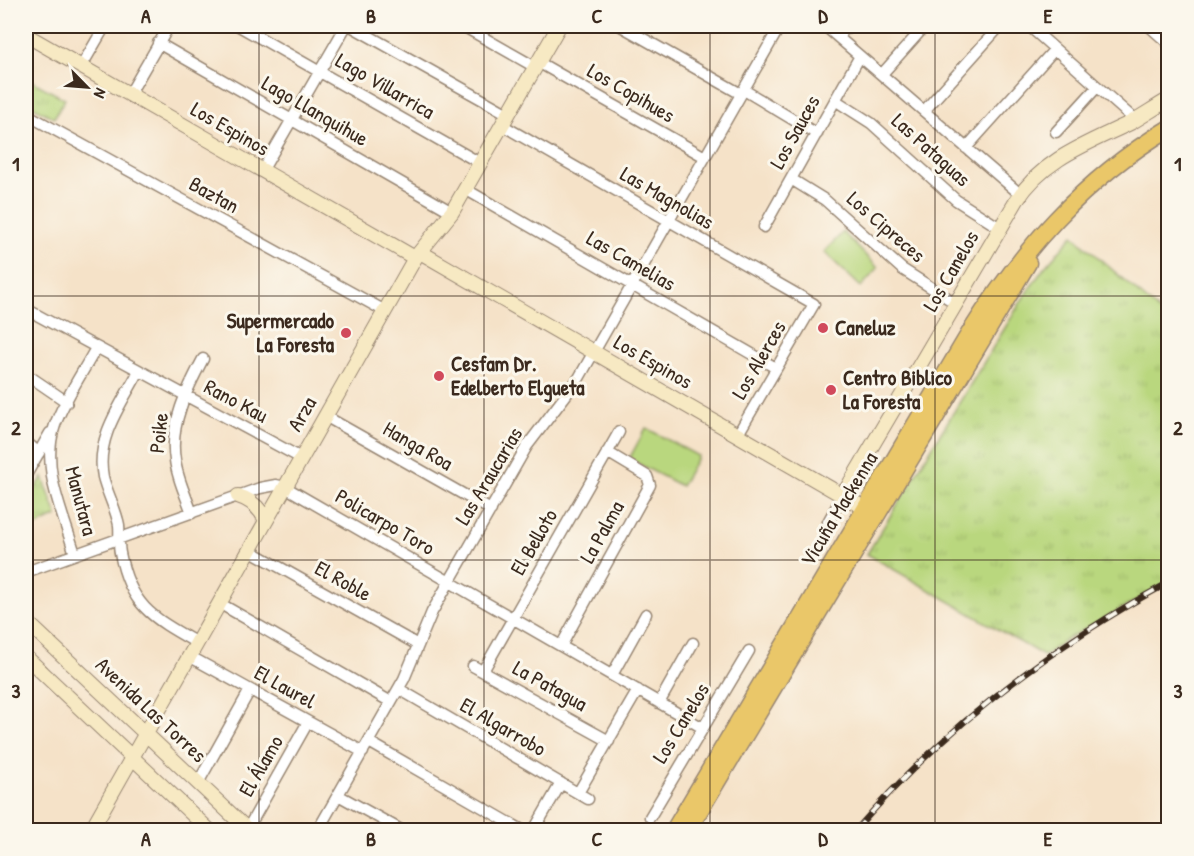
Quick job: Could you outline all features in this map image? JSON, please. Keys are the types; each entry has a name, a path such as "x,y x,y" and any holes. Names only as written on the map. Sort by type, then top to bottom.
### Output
{"main road":[{"name":"Vicuña Mackenna","path":"688,831 872,512 984,310 1017,263 1055,219 1107,171 1168,129"},
{"name":"Vicuña Mackenna","path":"674,831 872,512"}],"street":[{"path":"81,67 105,26"},
{"path":"129,95 169,26"},
{"name":"Lago Villarrica","path":"239,26 480,163"},
{"path":"262,171 346,26"},
{"name":"Las Magnolias","path":"351,26 669,221 814,304"},
{"name":"Los Copihues","path":"463,26 705,157"},
{"name":"Arza","path":"91,831 417,255 452,212 559,26"},
{"path":"621,26 817,134"},
{"path":"825,26 1020,194"},
{"path":"838,37 848,26"},
{"path":"882,74 925,26"},
{"path":"924,111 1000,26"},
{"path":"1029,26 1135,120"},
{"path":"1149,26 1168,43"},
{"name":"Las Araucarias","path":"318,831 399,689 432,612 449,582 527,446 572,389 594,352 742,92 776,27"},
{"name":"Los Espinos","path":"26,36 262,171 594,352 872,512"},
{"name":"Lago Llanquihue","path":"158,43 452,212"},
{"path":"966,148 1055,49"},
{"name":"Los Sauces","path":"764,227 860,56"},
{"path":"1056,132 1097,87"},
{"name":"Las Pataguas","path":"835,100 871,123 956,200 1000,228"},
{"name":"Los Canelos","path":"828,522 1020,194 1050,164 1135,120 1168,100"},
{"name":"Baztan","path":"26,114 385,311"},
{"name":"Los Cipreces","path":"791,179 825,200 902,269 957,304"},
{"name":"Las Camelias","path":"465,189 777,368"},
{"name":"Los Alerces","path":"738,435 814,304"},
{"path":"26,309 184,395"},
{"name":"Manutara","path":"26,475 96,348"},
{"name":"Poike","path":"192,513 177,471 174,450 175,434 184,395 203,359"},
{"path":"139,371 108,430 102,454 102,472 119,524 120,552 131,587 139,602 155,618 197,643"},
{"path":"26,374 66,402"},
{"name":"Rano Kau","path":"184,395 301,458"},
{"name":"Hanga Roa","path":"325,416 491,510"},
{"name":"Manutara","path":"56,422 50,451 51,474 75,554"},
{"name":"El Belloto","path":"483,671 619,432"},
{"path":"26,442 39,453"},
{"name":"La Palma","path":"561,646 650,485 647,476 607,452"},
{"path":"26,572 238,496 269,486 285,487"},
{"name":"Policarpo Toro","path":"285,487 703,728"},
{"path":"238,496 257,506 266,521"},
{"name":"El Roble","path":"249,550 418,645"},
{"path":"219,603 391,702"},
{"path":"612,675 646,614"},
{"name":"Avenida Las Torres","path":"26,621 247,830"},
{"path":"659,703 693,643"},
{"name":"Los Canelos","path":"650,817 749,651"},
{"name":"El Laurel","path":"189,656 363,752"},
{"path":"28,664 132,757 202,828"},
{"name":"La Patagua","path":"473,666 609,741"},
{"name":"El Algarrobo","path":"399,689 583,796 609,741"},
{"path":"198,783 250,690"},
{"path":"609,741 638,690"},
{"name":"El Álamo","path":"247,830 308,722"},
{"path":"369,742 522,831"},
{"path":"534,831 561,783"},
{"path":"339,795 395,829"}],"green space":[{"path":"26,78 65,99 54,118 26,103"},
{"path":"843,232 878,268 861,287 824,252"},
{"path":"1073,235 1168,319 1168,583 1067,639 1044,656 867,554 1025,295 1044,268"},
{"path":"646,428 698,456 681,486 629,459"},
{"path":"43,477 57,516 28,530 26,502"}],"railway":[{"path":"856,830 925,758 1001,692 1082,634 1168,583"}],"place":[{"name":"Caneluz","path":"823,328"},
{"name":"Supermercado La Foresta","path":"346,333"},
{"name":"Cesfam Dr. Edelberto Elgueta","path":"439,376"},
{"name":"Centro Biblico La Foresta","path":"831,390"}]}
